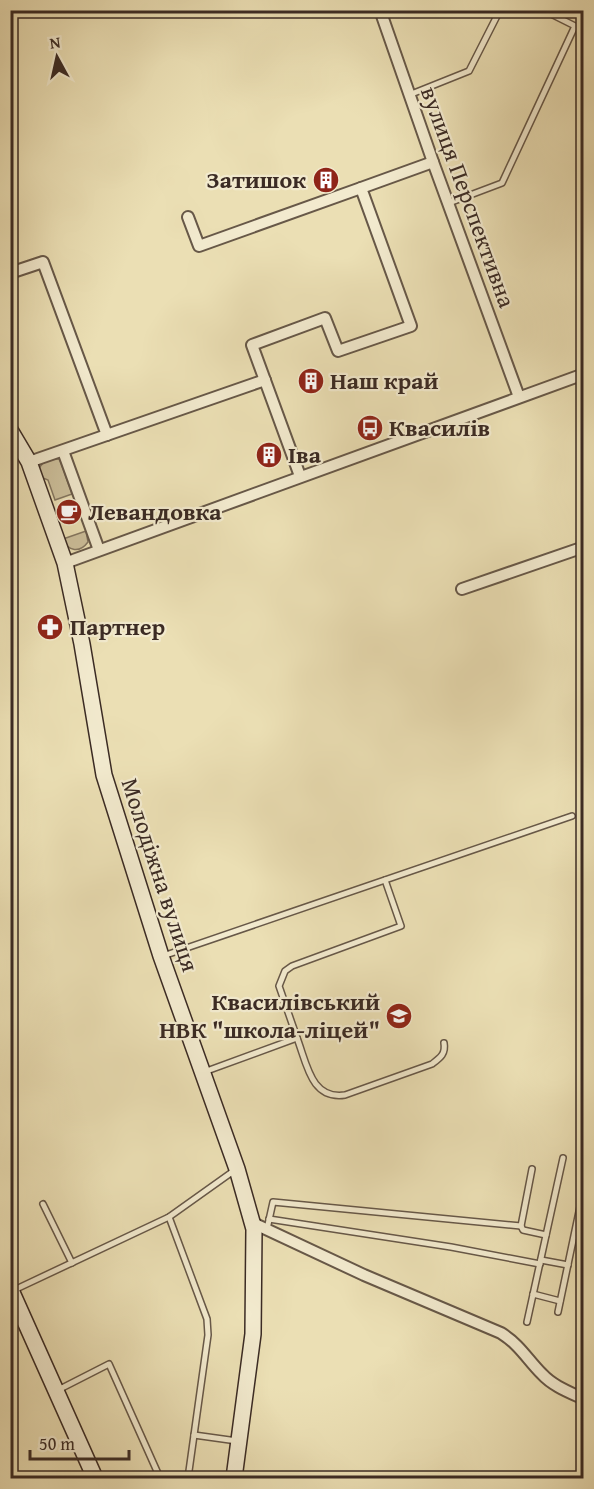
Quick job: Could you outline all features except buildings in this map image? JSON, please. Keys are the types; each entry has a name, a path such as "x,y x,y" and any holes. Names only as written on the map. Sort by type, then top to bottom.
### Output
{"street":[{"name":"вулиця Перспективна","path":"380,10 519,397"},
{"path":"188,217 199,246 433,162"},
{"path":"300,476 252,345 325,318 338,351 411,326 361,188"},
{"path":"10,273 43,262 107,435"},
{"path":"65,562 584,374"},
{"path":"29,462 265,380"},
{"name":"Молодіжна вулиця","path":"10,430 29,462 65,562 82,644 104,775 161,956 237,1169 254,1229 253,1334 234,1479"},
{"path":"63,451 99,550"},
{"path":"462,589 584,547"},
{"path":"251,1222 268,1224 364,1275 501,1333 514,1341 541,1374 556,1386 584,1399"},
{"path":"11,1290 96,1479"}],"lane":[{"path":"409,95 469,71 500,10"},
{"path":"448,203 502,183 575,26 543,10"},
{"path":"161,956 572,816"},
{"path":"385,880 401,926 292,966 285,971 279,986 297,1038 316,1085 324,1093 334,1096 345,1095 432,1064 441,1057 445,1050 444,1043"},
{"path":"202,1073 297,1038"},
{"path":"527,1322 563,1158"},
{"path":"11,1290 169,1217 237,1169"},
{"path":"521,1226 532,1169"},
{"path":"546,1235 523,1230 521,1226 273,1202 268,1224 451,1247 568,1265"},
{"path":"558,1312 581,1202"},
{"path":"43,1204 72,1263"},
{"path":"169,1217 207,1319 208,1335 188,1479"},
{"path":"533,1294 560,1300"},
{"path":"57,1390 109,1364 159,1479"},
{"path":"194,1435 240,1442"}],"shaded area":[{"path":"59,459 72,494 55,500 48,480 43,478 39,468 43,463"},
{"path":"86,531 88,542 81,548 71,549 63,539"}],"place":[{"name":"Затишок","path":"326,180"},
{"name":"Наш край","path":"311,381"},
{"name":"Квасилів","path":"370,428"},
{"name":"Іва","path":"269,455"},
{"name":"Левандовка","path":"69,512"},
{"name":"Партнер","path":"50,627"},
{"name":"Квасилівський НВК \"школа-ліцей\"","path":"399,1016"}]}
